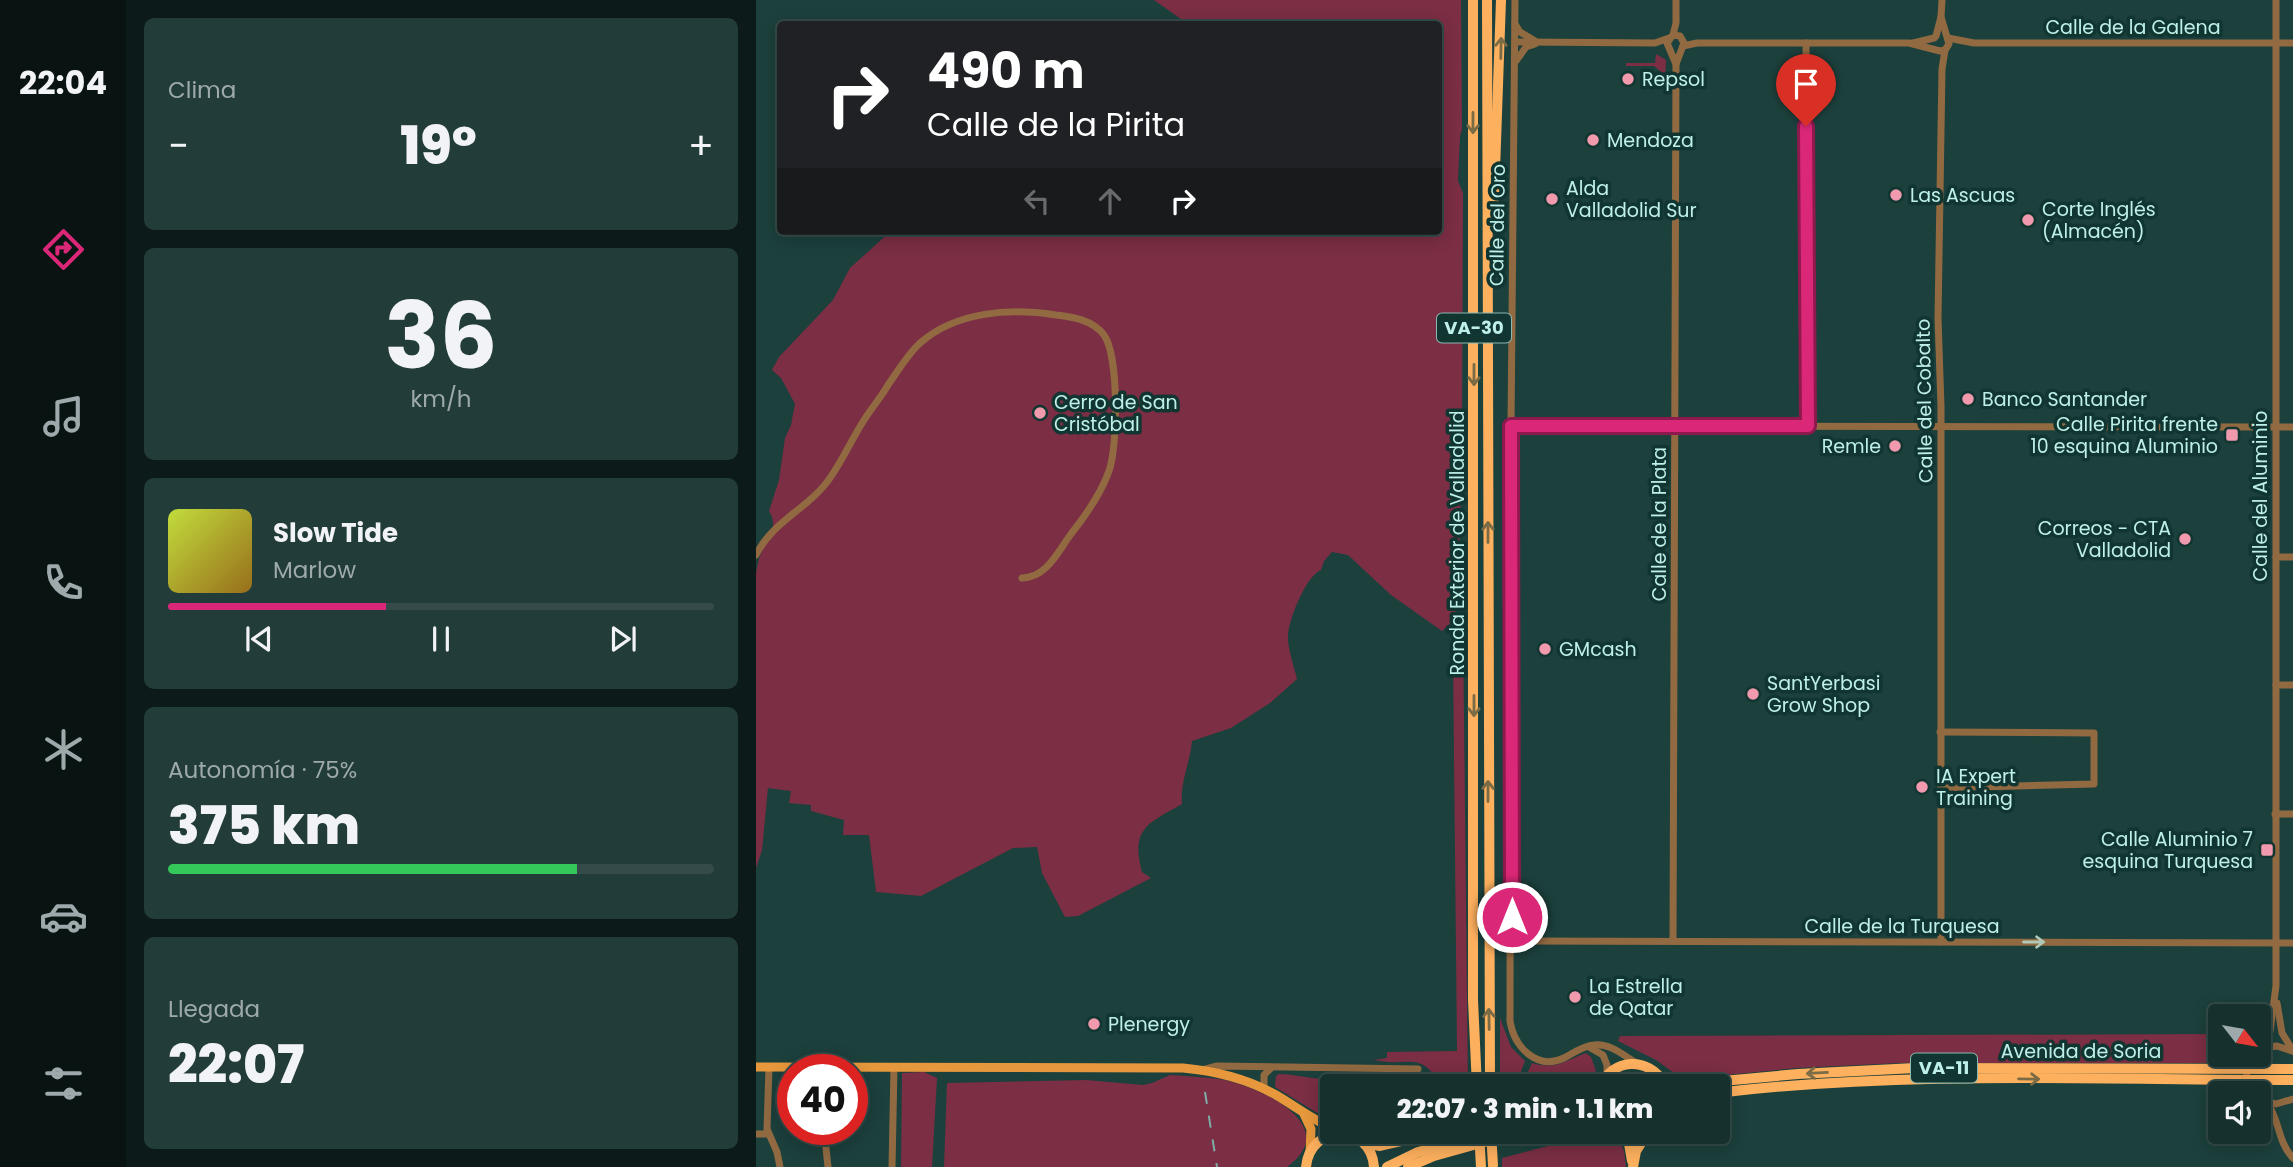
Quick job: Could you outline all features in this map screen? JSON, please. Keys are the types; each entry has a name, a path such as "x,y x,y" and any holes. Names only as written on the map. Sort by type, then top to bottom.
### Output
{"highway":[{"name":"Ronda Exterior de Valladolid","path":"1471,0 1473,1000 1477,1074"},
{"name":"Ronda Exterior de Valladolid","path":"1487,0 1490,1074"},
{"path":"1487,262 1493,231 1501,0"},
{"path":"1612,1074 1623,1065 1639,1064"},
{"name":"VA-11","path":"1639,1064 1648,1067 1655,1074"},
{"name":"Avenida de Soria","path":"1730,1080 1915,1068 2208,1068"},
{"name":"Avenida de Soria","path":"2229,1068 2246,1074 2293,1080"},
{"name":"Avenida de Soria","path":"1730,1092 1917,1078 2246,1074 2293,1069"},
{"path":"1296,1167 1308,1159 1320,1142"},
{"path":"1366,1144 1372,1154 1374,1167"},
{"path":"1370,1144 1389,1144"},
{"path":"1387,1167 1418,1152 1448,1144"},
{"path":"1408,1167 1434,1156 1477,1144"},
{"path":"1479,1144 1480,1167"},
{"path":"1493,1144 1493,1167"},
{"path":"1629,1144 1633,1167"},
{"path":"1633,1167 1640,1144"}],"main road":[{"path":"756,1067 777,1067"},
{"path":"868,1067 1202,1070 1226,1074 1264,1089 1320,1122"},
{"path":"1303,1113 1311,1129 1308,1159"}],"street":[{"name":"Calle del Oro","path":"1515,0 1510,1021 1518,1045 1532,1057 1547,1061 1563,1059 1585,1046"},
{"path":"1515,42 1676,43 1676,0"},
{"path":"1941,49 1933,44 1941,17 1942,0"},
{"name":"Calle del Aluminio","path":"2272,1013 2275,992 2276,0"},
{"path":"1941,17 1947,37"},
{"path":"1515,24 1527,38 1539,42"},
{"name":"Calle de la Galena","path":"1909,43 1941,34 1974,43"},
{"name":"Calle del Cobalto","path":"1941,942 1941,426 1938,318 1941,49 1947,37"},
{"path":"1514,62 1526,47 1539,42"},
{"name":"Calle de la Galena","path":"1676,43 1909,43 1941,49 1974,43 2293,43"},
{"name":"Calle de la Plata","path":"1673,941 1676,43"},
{"path":"1806,43 1808,426"},
{"path":"756,555 776,526 826,485 863,422 918,345 937,330 962,321 1000,311 1031,312 1089,322 1105,336 1114,370 1114,446 1105,481 1083,518 1043,572 1034,577 1022,578"},
{"path":"1511,426 2293,427"},
{"path":"2276,557 2293,557"},
{"path":"2276,685 2293,685"},
{"path":"1940,732 2094,733 2094,784 1941,788"},
{"path":"2275,814 2293,814"},
{"name":"Calle de la Turquesa","path":"1512,941 2293,943"},
{"name":"Calle del Aluminio","path":"2275,992 2282,1033 2293,1051"},
{"path":"1585,1046 1604,1045 1639,1064"},
{"path":"1585,1046 1603,1055 1607,1065 1604,1074"},
{"path":"2272,1047 2293,1051"},
{"path":"1202,1070 1217,1066 1418,1069"},
{"path":"769,1067 768,1133 777,1152 780,1167"},
{"path":"892,1167 894,1067"},
{"path":"1264,1089 1264,1074 1271,1068"},
{"path":"2248,1068 2246,1074 2248,1081"},
{"path":"2276,1114 2283,1103 2293,1098"},
{"path":"2271,1102 2283,1103"},
{"path":"2271,1109 2276,1114 2283,1146 2293,1158"},
{"path":"756,1134 768,1133"},
{"path":"826,1145 828,1167"}],"shaded area":[{"path":"1154,0 1461,0 1462,129 1458,181 1463,193 1462,446 1458,596 1454,620 1442,631 1391,595 1348,555 1332,552 1324,561 1321,570 1304,588 1289,627 1289,645 1297,679 1270,703 1231,728 1192,741 1182,788 1182,804 1152,822 1141,836 1139,857 1142,872 1151,878 1078,916 1065,917 1042,873 1037,847 1013,848 921,896 876,892 869,835 843,835 844,820 811,811 811,805 789,803 791,791 768,788 762,850 756,868 756,573 760,556 773,529 769,511 779,480 785,438 795,404 781,378 772,370 779,357 833,300 850,268 887,235 1442,235 1442,21 1184,21"},
{"path":"1656,54 1666,60 1665,86 1660,86 1661,72 1654,66 1626,66 1626,63 1655,63"},
{"path":"1463,625 1468,1074 1433,1074 1420,1063 1374,1060 1387,1058 1387,1052 1457,1051 1453,658"},
{"path":"1500,1018 1511,1047 1525,1061 1520,1074 1500,1074"},
{"path":"2208,1034 2208,1063 1900,1063 1730,1075 1682,1074 1674,1073 1656,1060 1618,1041 1620,1036"},
{"path":"1586,1053 1591,1057 1596,1071 1593,1074 1527,1074 1532,1063 1548,1066"},
{"path":"924,1072 937,1078 932,1167 901,1167 902,1073"},
{"path":"1288,1074 1320,1078 1320,1115 1275,1087 1276,1076"},
{"path":"1170,1075 1219,1079 1254,1089 1273,1098 1301,1122 1306,1136 1302,1151 1287,1167 944,1167 947,1083 1086,1080 1143,1085"},
{"path":"1556,1144 1621,1144 1626,1167 1502,1167 1502,1158"}],"railway":[{"path":"1205,1092 1217,1167"}],"place":[{"name":"Repsol","path":"1628,79"},
{"name":"Mendoza","path":"1593,140"},
{"name":"Las Ascuas","path":"1896,195"},
{"name":"Alda Valladolid Sur","path":"1552,199"},
{"name":"Corte Inglés (Almacén)","path":"2028,220"},
{"name":"Banco Santander","path":"1968,399"},
{"name":"Cerro de San Cristóbal","path":"1040,413"},
{"name":"Calle Pirita frente 10 esquina Aluminio","path":"2232,435"},
{"name":"Remle","path":"1895,446"},
{"name":"Correos - CTA Valladolid","path":"2185,539"},
{"name":"GMcash","path":"1545,649"},
{"name":"SantYerbasi Grow Shop","path":"1753,694"},
{"name":"IA Expert Training","path":"1922,787"},
{"name":"Calle Aluminio 7 esquina Turquesa","path":"2267,850"},
{"name":"La Estrella de Qatar","path":"1575,997"},
{"name":"Plenergy","path":"1094,1024"}],"route":[{"path":"1512,917 1511,426 1808,426 1806,126"}]}
